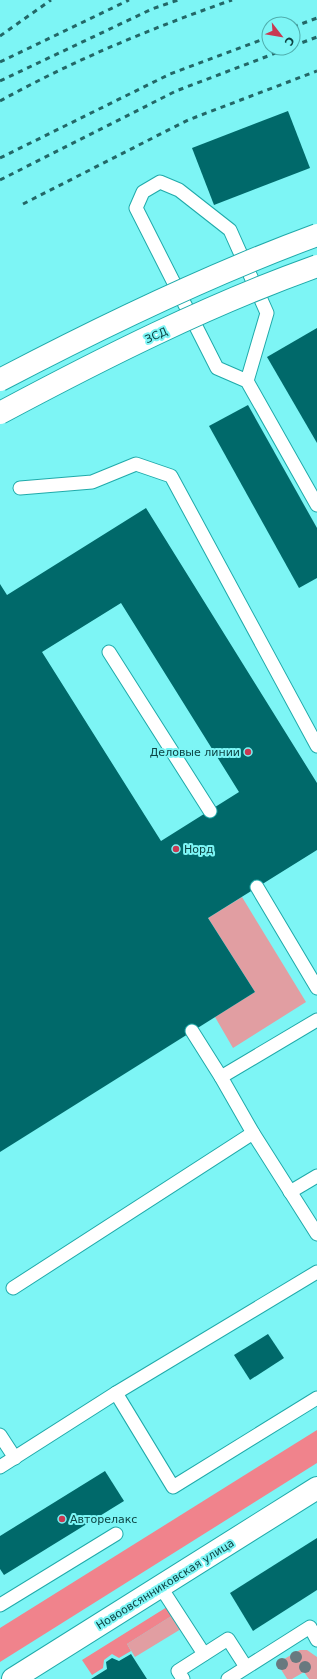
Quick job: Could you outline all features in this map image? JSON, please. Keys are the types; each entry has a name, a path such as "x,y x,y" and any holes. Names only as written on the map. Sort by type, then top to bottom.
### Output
{"main road":[{"path":"0,380 83,336 260,256 317,235"},
{"name":"ЗСД","path":"0,413 96,362 274,281 317,266"},
{"name":"Новоовсянниковская улица","path":"13,1679 317,1488"}],"lane":[{"path":"247,381 267,313 230,230 178,190 160,182 143,192 136,208 217,368 247,381 317,505"},
{"path":"20,488 92,482 136,464 171,476 317,746"},
{"path":"109,652 210,811"},
{"path":"257,887 317,988"},
{"path":"221,1077 317,1020"},
{"path":"192,1031 221,1077 253,1133 317,1234"},
{"path":"13,1288 253,1133"},
{"path":"290,1192 317,1176"},
{"path":"0,1467 116,1394 317,1272"},
{"path":"116,1394 173,1487 317,1398"},
{"path":"0,1435 15,1458"},
{"path":"0,1605 116,1534"},
{"path":"160,1586 204,1654"},
{"path":"228,1679 310,1628 317,1640"},
{"path":"183,1679 178,1671 228,1639 246,1667"}],"shaded area":[{"path":"242,897 306,1002 233,1048 215,1017 255,992 208,918"},
{"path":"317,1430 317,1463 0,1662 0,1628"},
{"path":"167,1607 173,1615 127,1644 131,1651 119,1658 112,1654 104,1660 103,1668 92,1675 82,1660"},
{"path":"173,1615 181,1629 135,1657 127,1644"},
{"path":"300,1650 307,1650 317,1657 317,1679 309,1679 304,1672 292,1679 287,1679 277,1663"}],"building":[{"path":"288,111 310,168 214,205 192,148"},
{"path":"317,328 317,443 267,357"},
{"path":"248,405 317,528 317,578 299,588 209,426"},
{"path":"146,508 317,783 317,850 208,918 255,992 0,1152 0,584 7,595","holes":["121,603 239,792 161,841 42,652"]},
{"path":"268,1334 284,1358 250,1380 234,1355"},
{"name":"Авторелакс","path":"105,1471 124,1501 4,1575 0,1569 0,1536"},
{"path":"317,1538 317,1590 253,1631 230,1593"},
{"path":"131,1654 147,1679 91,1679 107,1669 106,1662 112,1658 119,1661"}],"railway":[{"path":"0,36 51,0"},
{"path":"0,62 129,0"},
{"path":"0,81 152,9 178,0"},
{"path":"0,101 85,58 143,33 232,0"},
{"path":"301,24 317,18"},
{"path":"301,43 317,37"},
{"path":"0,158 170,74 261,40"},
{"path":"0,180 176,91 268,56"},
{"path":"23,204 188,120 317,71"}],"place":[{"name":"Деловые линии","path":"248,752"},
{"name":"Норд","path":"176,849"},
{"name":"Авторелакс","path":"62,1519"}]}
